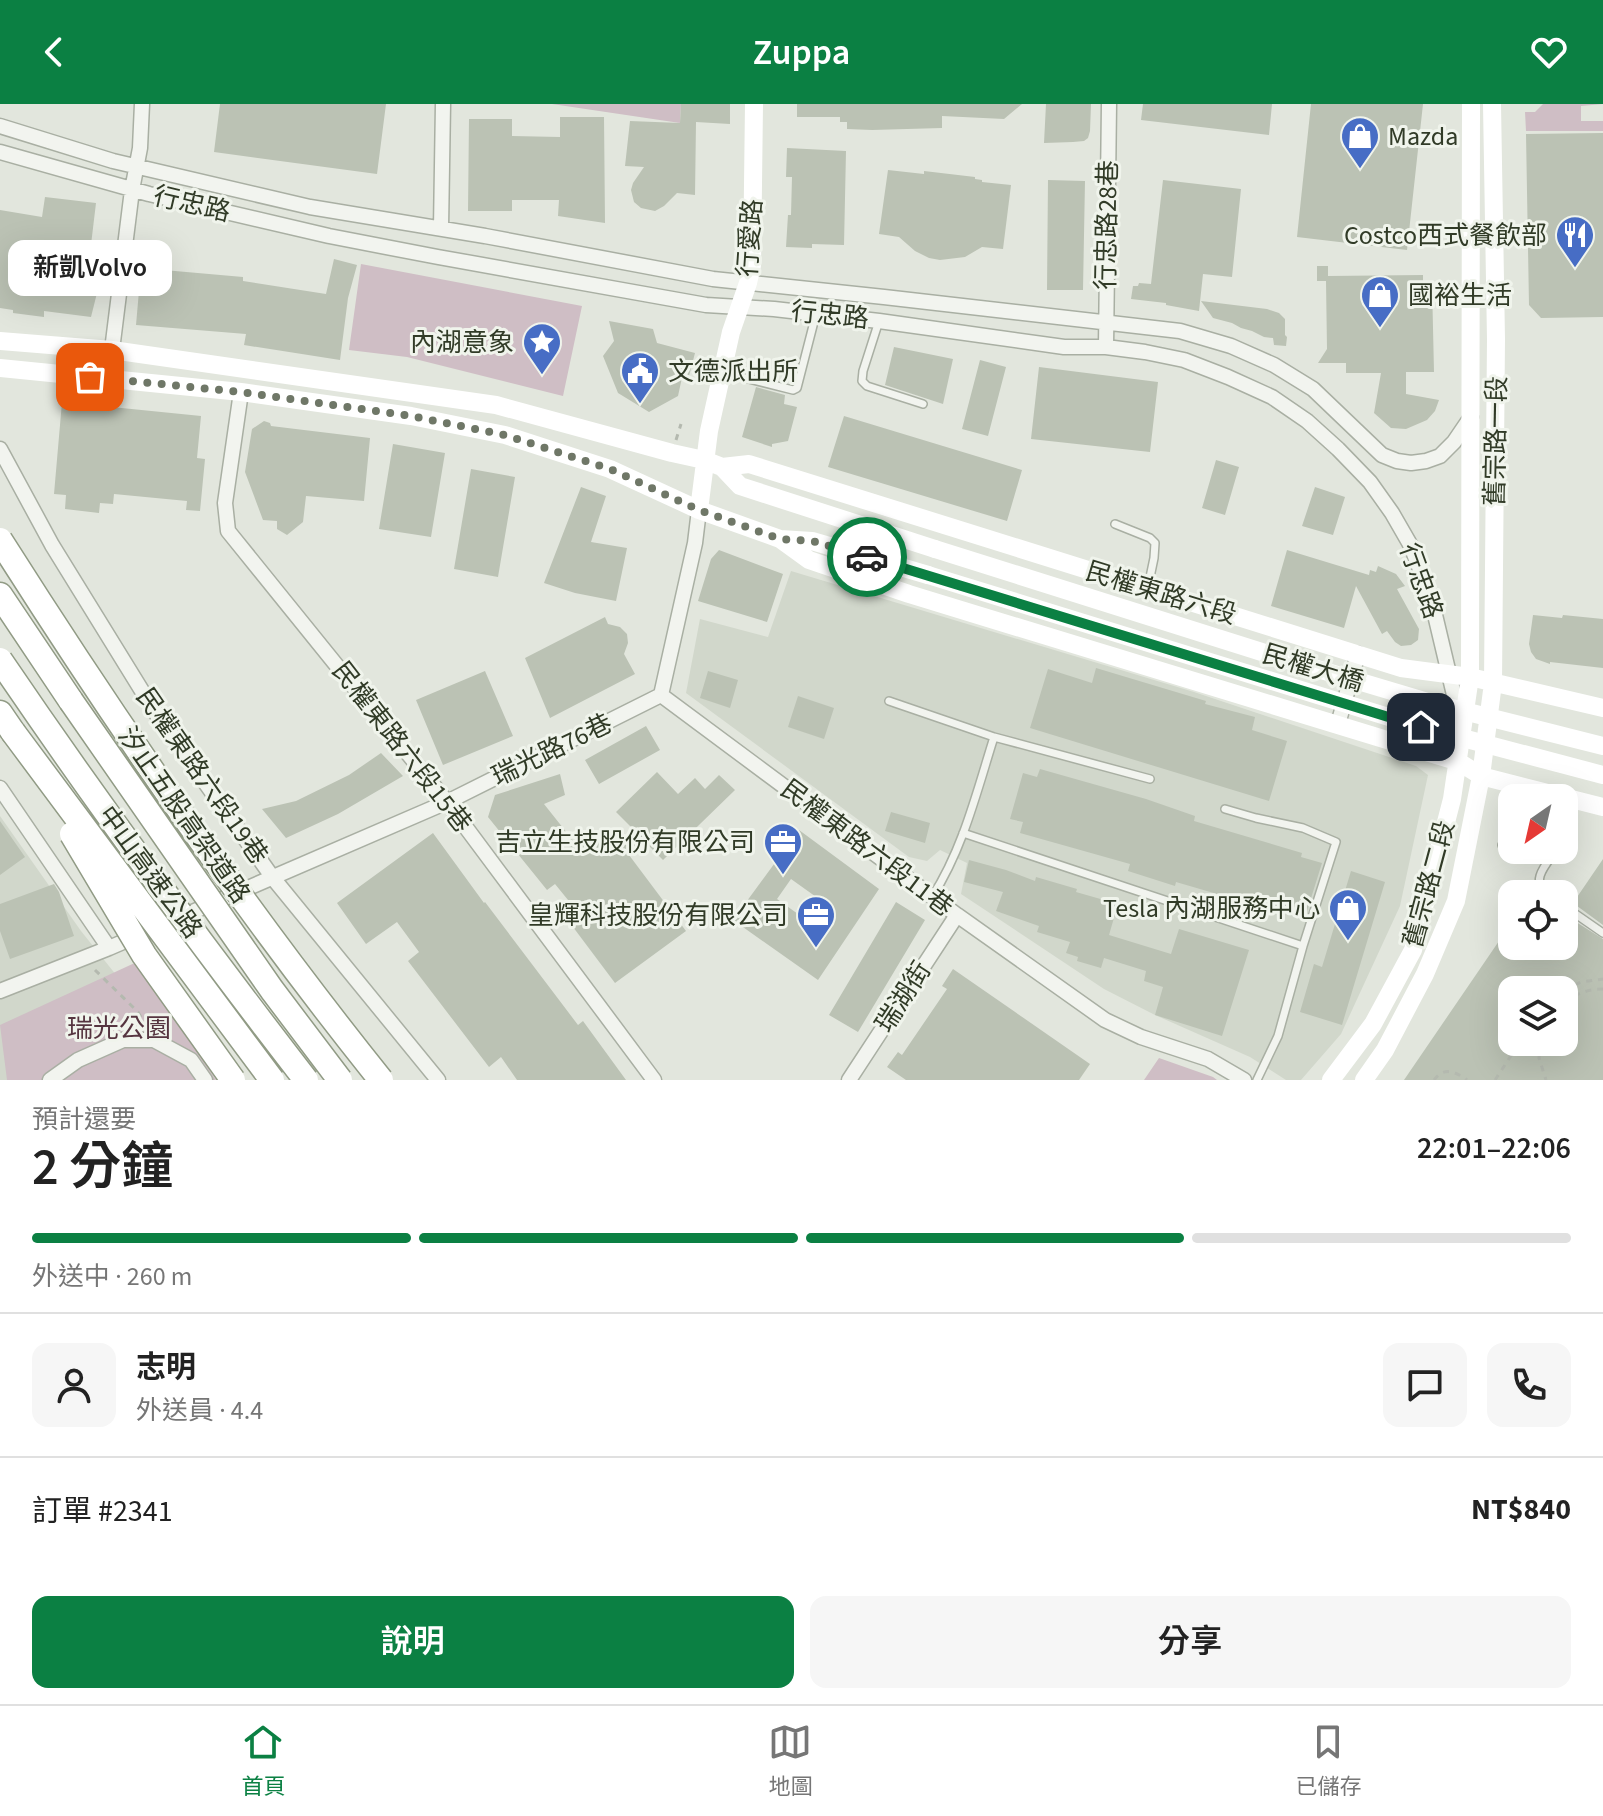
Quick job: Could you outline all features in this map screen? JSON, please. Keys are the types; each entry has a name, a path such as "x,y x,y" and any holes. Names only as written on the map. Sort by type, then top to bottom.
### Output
{"highway":[{"name":"汐止五股高架道路","path":"0,540 69,649 212,857 381,1080"},
{"name":"中山高速公路","path":"0,595 272,990 340,1080"},
{"name":"中山高速公路","path":"0,660 116,826 306,1080"},
{"path":"6,722 144,955 233,1080"},
{"path":"6,722 272,1080"}],"main road":[{"name":"行愛路","path":"699,510 704,460 731,332 752,265 754,104"},
{"name":"舊宗路一段","path":"1459,762 1470,677 1471,104"},
{"name":"舊宗路一段","path":"1481,776 1493,683 1496,339 1492,104"},
{"name":"民權東路六段","path":"0,341 112,350 496,405 704,460 722,467 740,486 935,549"},
{"path":"0,368 241,392 411,416 505,435 610,469 699,510 780,539 809,560 909,594 1459,762 1481,776 1603,807"},
{"name":"民權東路六段","path":"722,467 749,464 1401,668 1470,677 1603,708"},
{"name":"民權大橋","path":"780,539 812,541 1421,727 1603,775"},
{"name":"民權大橋","path":"935,549 1428,702 1603,746"},
{"name":"舊宗路二段","path":"1331,1080 1373,1024 1413,950 1459,762"},
{"name":"舊宗路二段","path":"1364,1080 1385,1050 1425,974 1456,901 1481,776"}],"street":[{"path":"112,350 140,148 142,104"},
{"path":"441,228 443,104"},
{"name":"行忠路28巷","path":"1106,347 1109,104"},
{"name":"行忠路","path":"0,126 113,161 310,207 713,279 1180,331 1231,346 1274,365 1313,389 1382,455 1397,461 1411,463 1440,456 1472,417"},
{"name":"行忠路","path":"0,152 132,190 329,236 706,305 879,321 1064,347 1106,347 1145,352 1184,360 1228,377 1272,397 1307,421 1370,482 1392,513 1411,546 1431,598 1462,727"},
{"name":"民權東路六段15巷","path":"241,392 225,503 228,531 447,802 654,1080"},
{"name":"民權東路六段19巷","path":"0,449 52,545 155,712 273,878 438,1080"},
{"path":"661,695 695,543 699,510"},
{"path":"1338,724 1358,654"},
{"name":"瑞光路76巷","path":"0,991 109,948 447,802 661,695"},
{"name":"民權東路六段11巷","path":"661,695 932,897 1105,1020 1141,1037 1208,1059 1244,1080"},
{"path":"0,788 109,948"},
{"name":"瑞湖街","path":"849,1080 957,915"},
{"path":"50,1080 78,1060 123,1040 154,1040 191,1060 205,1080"}],"lane":[{"path":"723,373 793,390 797,388 816,314"},
{"path":"879,321 862,381 867,386 923,404"},
{"path":"1115,524 1155,543 1147,589"},
{"path":"889,701 994,737 1150,779"},
{"path":"932,897 948,872 994,737"},
{"path":"1225,809 1303,828 1336,842 1278,1036 1257,1080"},
{"path":"963,833 1303,946"},
{"path":"1578,916 1603,933"}],"path":[{"path":"84,958 138,1012 154,1040"},
{"path":"1578,983 1603,979"},
{"path":"1578,994 1603,989"},
{"path":"1495,1080 1511,1056"},
{"path":"1539,1056 1544,1079"},
{"path":"1434,1080 1445,1071 1456,1072 1467,1080"}],"shaded area":[{"path":"791,571 1194,692 1416,766 1428,775 1400,906 1341,1034 1301,1080 1286,1080 1250,1057 1104,989 961,894 967,863 940,850 927,861 909,857 686,693 700,619 768,637"},
{"path":"0,816 81,931 200,1080 0,1080"}],"green space":[{"path":"552,104 681,104 680,123"},
{"path":"1543,104 1603,104 1581,106 1581,121 1603,121 1603,131 1526,131 1525,112 1535,112"},
{"path":"361,264 582,306 563,396 407,357 349,350"},
{"name":"瑞光公園","path":"139,961 216,1080 7,1080 0,1025"},
{"path":"1159,1058 1213,1077 1217,1080 1144,1080"}],"building":[{"path":"220,104 386,104 377,174 214,152"},
{"path":"681,104 730,104 730,124 696,122 695,195 677,193 655,211 641,208 634,202 631,190 644,167 625,166 630,121 680,123"},
{"path":"797,104 1022,104 1004,119 942,116 942,128 872,130 847,129 847,122 840,122 840,117 797,117"},
{"path":"1046,104 1091,104 1088,138 1084,141 1044,143"},
{"path":"1143,104 1272,104 1269,135 1141,120"},
{"name":"Mazda","path":"1311,104 1423,104 1407,250 1297,237"},
{"path":"560,117 604,117 605,223 558,216 559,200 512,200 512,211 468,211 469,119 512,119 512,136 560,137"},
{"path":"1603,133 1603,317 1541,318 1529,305 1526,134"},
{"path":"787,148 846,151 844,245 786,247 792,177 786,177"},
{"path":"888,170 975,177 982,182 1011,185 1003,249 982,247 965,257 940,260 915,251 899,237 879,234"},
{"path":"1048,180 1085,181 1083,290 1047,290"},
{"path":"1163,180 1241,189 1232,277 1203,274 1199,311 1131,299 1133,286 1151,284"},
{"path":"45,197 96,203 90,253 106,257 91,317 44,311 44,317 0,308 0,210 42,217"},
{"path":"334,259 357,265 348,298 340,360 244,345 246,334 136,325 141,268 243,277 243,281 326,294"},
{"name":"國裕生活","path":"1317,266 1328,266 1328,276 1423,275 1423,285 1432,284 1434,372 1406,372 1406,394 1439,400 1427,420 1406,429 1391,428 1374,413 1381,373 1346,373 1346,363 1318,363 1327,349 1326,281 1317,281"},
{"path":"1201,301 1279,313 1285,319 1286,346 1274,345 1273,338 1213,318"},
{"path":"609,321 653,329 657,343 695,353 689,376 683,373 678,396 649,412 618,393 603,356 614,341"},
{"path":"894,347 953,359 943,404 885,385"},
{"path":"980,360 1006,367 988,436 962,429"},
{"path":"1039,367 1158,382 1150,452 1031,439"},
{"path":"756,387 785,395 784,404 797,407 788,441 772,444 772,447 742,437"},
{"path":"62,402 201,416 197,458 205,459 200,511 186,510 187,501 114,494 113,504 100,503 99,513 65,509 66,495 54,494"},
{"path":"844,416 1022,470 1007,521 828,467"},
{"path":"264,421 271,426 370,438 364,501 306,496 303,522 287,535 277,529 277,521 263,520 245,472 252,429"},
{"path":"393,444 445,453 431,537 379,529"},
{"path":"1216,460 1239,467 1225,515 1202,508"},
{"path":"471,469 515,477 498,577 454,569"},
{"path":"581,487 606,496 591,542 627,548 616,601 544,583"},
{"path":"1315,487 1345,497 1333,535 1302,526"},
{"path":"719,550 783,574 767,622 698,601 711,559"},
{"path":"1287,550 1369,575 1370,570 1376,572 1378,566 1396,574 1405,586 1397,589 1419,629 1418,640 1401,646 1387,631 1382,634 1356,586 1344,628 1271,606"},
{"path":"1533,615 1603,619 1603,668 1550,664 1536,659 1529,644"},
{"path":"605,617 608,624 620,627 627,634 624,654 635,674 550,718 525,658"},
{"path":"1096,668 1255,717 1252,730 1287,741 1269,801 1030,728 1048,669 1092,683"},
{"path":"485,671 513,736 443,765 416,700"},
{"path":"708,671 738,680 730,708 700,698"},
{"path":"798,696 834,708 824,739 788,727"},
{"path":"646,726 660,750 599,784 585,760"},
{"path":"381,753 403,776 338,814 286,838 262,809 296,801 349,775"},
{"path":"1040,769 1146,799 1195,816 1194,821 1302,853 1301,857 1322,863 1307,911 1288,905 1286,914 1176,882 1175,886 1128,871 1130,864 1020,833 1023,822 1010,819 1023,773 1037,777"},
{"path":"657,772 678,794 695,778 705,789 719,775 735,790 663,860 645,842 629,855 686,931 615,983 567,919 577,911 555,884 547,890 488,817 495,795 560,774 565,795 544,804 575,843 592,831 608,852 635,831 616,812"},
{"path":"891,812 930,823 925,843 885,831"},
{"path":"0,821 25,857 0,875"},
{"path":"799,830 879,889 818,980 733,920","holes":["791,879 826,904 812,924 777,899"]},
{"path":"433,833 578,1025 583,1021 626,1080 517,1080 501,1057 489,1067 408,961 419,952 397,922 366,944 337,903"},
{"path":"1603,859 1603,925 1578,907 1578,896"},
{"path":"969,860 1035,881 1036,877 1077,889 1076,892 1118,904 1109,935 1171,954 1179,929 1249,950 1222,1036 1155,1015 1163,987 1144,981 1146,971 1104,958 1101,968 1077,961 1078,957 1066,953 1070,942 1037,932 1039,926 996,911 1003,892 964,882"},
{"name":"Tesla 內湖服務中心","path":"1351,871 1385,882 1342,1025 1300,1012 1314,964 1322,967"},
{"path":"54,884 74,936 10,959 0,931 0,904"},
{"path":"896,902 925,920 858,1032 829,1015"},
{"path":"1578,923 1603,939 1603,1080 1404,1080 1498,942 1498,960 1578,960"},
{"path":"953,969 1090,1064 1079,1080 906,1080 887,1067 898,1052 902,1055 947,989 942,986"}],"way so far":[{"path":"90,377 241,392 411,416 505,435 610,469 699,510 780,539 812,541 867,557"}],"place":[{"name":"Mazda","path":"1360,170"},
{"name":"Costco西式餐飲部","path":"1575,269"},
{"name":"國裕生活","path":"1380,329"},
{"name":"內湖意象","path":"542,376"},
{"name":"新凱Volvo","path":"90,377"},
{"name":"文德派出所","path":"640,405"},
{"name":"吉立生技股份有限公司","path":"783,876"},
{"name":"Tesla 內湖服務中心","path":"1348,942"},
{"name":"皇輝科技股份有限公司","path":"816,949"}],"route":[{"path":"867,557 1421,727"}]}
